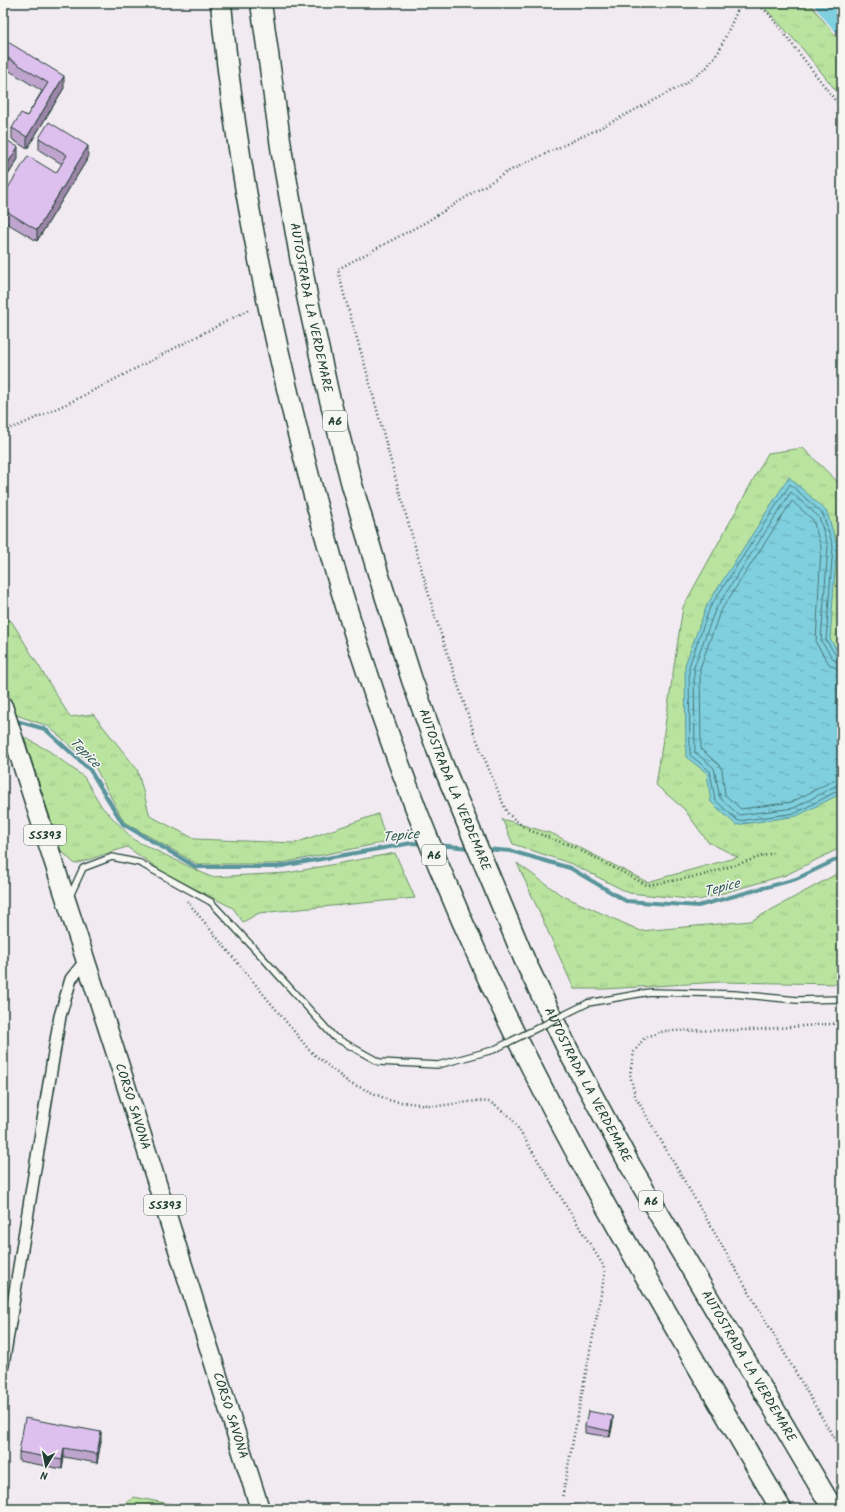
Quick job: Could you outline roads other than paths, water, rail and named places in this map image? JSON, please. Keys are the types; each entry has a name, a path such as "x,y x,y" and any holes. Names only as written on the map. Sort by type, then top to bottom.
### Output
{"highway":[{"name":"A6","path":"221,3 238,138 253,232 297,435 317,510 351,625 382,720 421,824 447,886 487,975 536,1076 592,1184 781,1509"},
{"name":"AUTOSTRADA LA VERDEMARE","path":"261,3 282,154 307,296 328,392 375,565 412,680 442,763 525,961 560,1032 630,1165 833,1509"}],"main road":[{"name":"CORSO SAVONA","path":"3,706 86,960 260,1509"}],"street":[{"path":"3,1366 60,1016 71,979 86,960"}],"lane":[{"path":"67,902 83,868 112,857 140,863 211,902 334,1037 379,1062 438,1065 493,1050 588,1003 650,992 734,994 797,1000 842,999"}],"water":[{"path":"789,477 827,512 837,545 830,639 842,657 842,793 797,816 736,825 711,802 707,773 686,757 685,665 707,605"}],"waterway":[{"path":"827,3 842,21"},
{"name":"Tepice","path":"13,720 45,729 90,770 123,824 196,867 276,867 412,843 425,844"},
{"name":"Tepice","path":"437,845 470,848"},
{"name":"Tepice","path":"485,849 511,851 570,868 626,901 698,906 796,879 842,857"}]}
